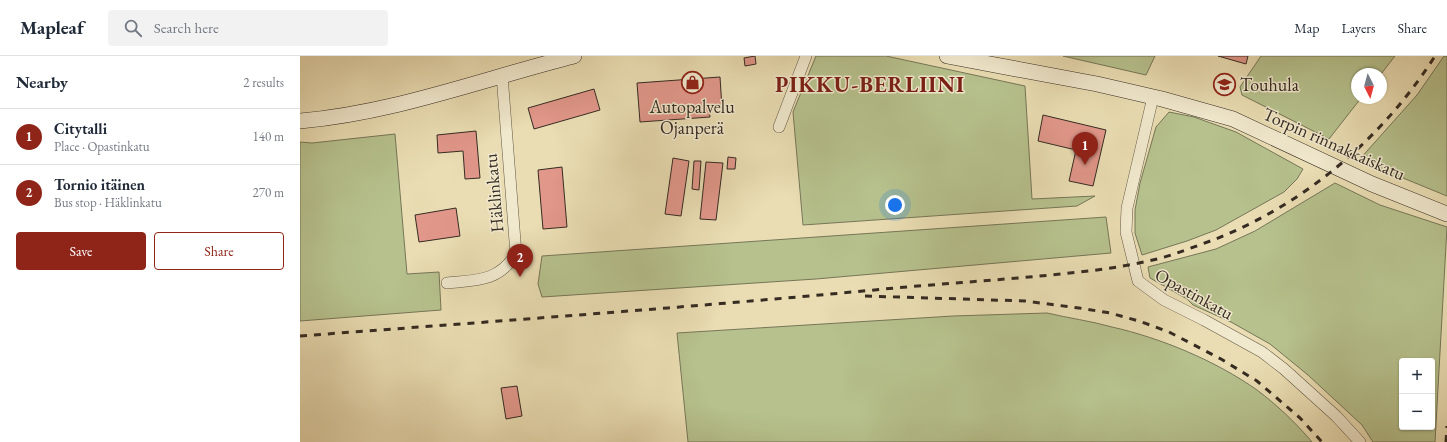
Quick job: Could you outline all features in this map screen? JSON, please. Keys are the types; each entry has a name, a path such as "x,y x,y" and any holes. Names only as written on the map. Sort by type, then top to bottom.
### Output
{"main road":[{"path":"300,121 371,111 406,103 574,56"},
{"name":"Torpin rinnakkaiskatu","path":"947,56 1097,84 1153,97 1233,119 1372,184 1447,214"}],"street":[{"path":"779,127 806,56"},
{"name":"Häklinkatu","path":"447,283 485,279 510,264 516,254 502,75"},
{"name":"Opastinkatu","path":"1153,97 1127,208 1126,232 1138,281 1164,300 1262,352 1284,369 1336,416 1360,442"}],"green space":[{"path":"816,56 886,56 1025,86 1032,199 1095,196 1077,206 803,225 793,112"},
{"path":"1063,56 1155,56 1146,75"},
{"path":"1261,56 1395,56 1386,68 1351,68 1351,104 1356,104 1329,139 1242,95 1240,87"},
{"path":"1444,56 1447,56 1447,196 1359,160 1417,95"},
{"path":"1169,112 1194,117 1236,132 1303,169 1297,179 1284,192 1216,230 1142,255 1135,233 1135,210 1140,183 1156,127"},
{"path":"395,134 407,274 439,272 441,310 300,321 300,142 312,143"},
{"path":"1335,183 1380,205 1447,227 1435,442 1373,442 1362,425 1308,375 1270,344 1231,322 1193,305 1187,299 1150,278 1148,267 1216,249 1255,231"},
{"path":"1106,217 1111,253 816,279 542,297 538,284 542,256"},
{"path":"1047,313 1096,323 1150,337 1206,360 1241,379 1257,390 1286,414 1312,442 688,442 677,333 953,316"}],"building":[{"path":"755,56 756,64 745,66 744,58"},
{"path":"1218,56 1248,56 1246,64"},
{"path":"720,77 722,108 709,109 710,117 640,122 637,83"},
{"path":"594,89 600,110 534,129 528,108"},
{"path":"1043,115 1106,130 1093,186 1069,181 1076,150 1038,141"},
{"path":"476,131 480,178 465,179 463,151 438,153 437,135"},
{"path":"728,157 736,158 735,169 727,169"},
{"path":"673,158 689,161 681,216 665,214"},
{"path":"694,161 701,161 699,190 692,189"},
{"path":"706,162 723,163 716,220 700,219"},
{"path":"562,167 567,227 543,229 538,170"},
{"path":"456,208 460,236 419,242 415,215"},
{"path":"517,386 522,416 506,419 501,388"}],"railway":[{"path":"300,336 672,308 1029,277 1112,268 1145,262 1181,252 1247,225 1279,208 1310,188 1339,166 1366,141 1414,86 1435,56"},
{"path":"865,296 1025,301 1110,313 1139,321 1169,332 1221,359 1257,381 1300,418 1322,442"},
{"path":"1446,442 1447,426"}],"place":[{"name":"Autopalvelu Ojanperä","path":"692,82"},
{"name":"Touhula","path":"1225,85"},
{"name":"Citytalli","path":"1085,165"},
{"name":"Tornio itäinen","path":"520,277"}],"district":[{"name":"PIKKU-BERLIINI","path":"870,84"}]}
